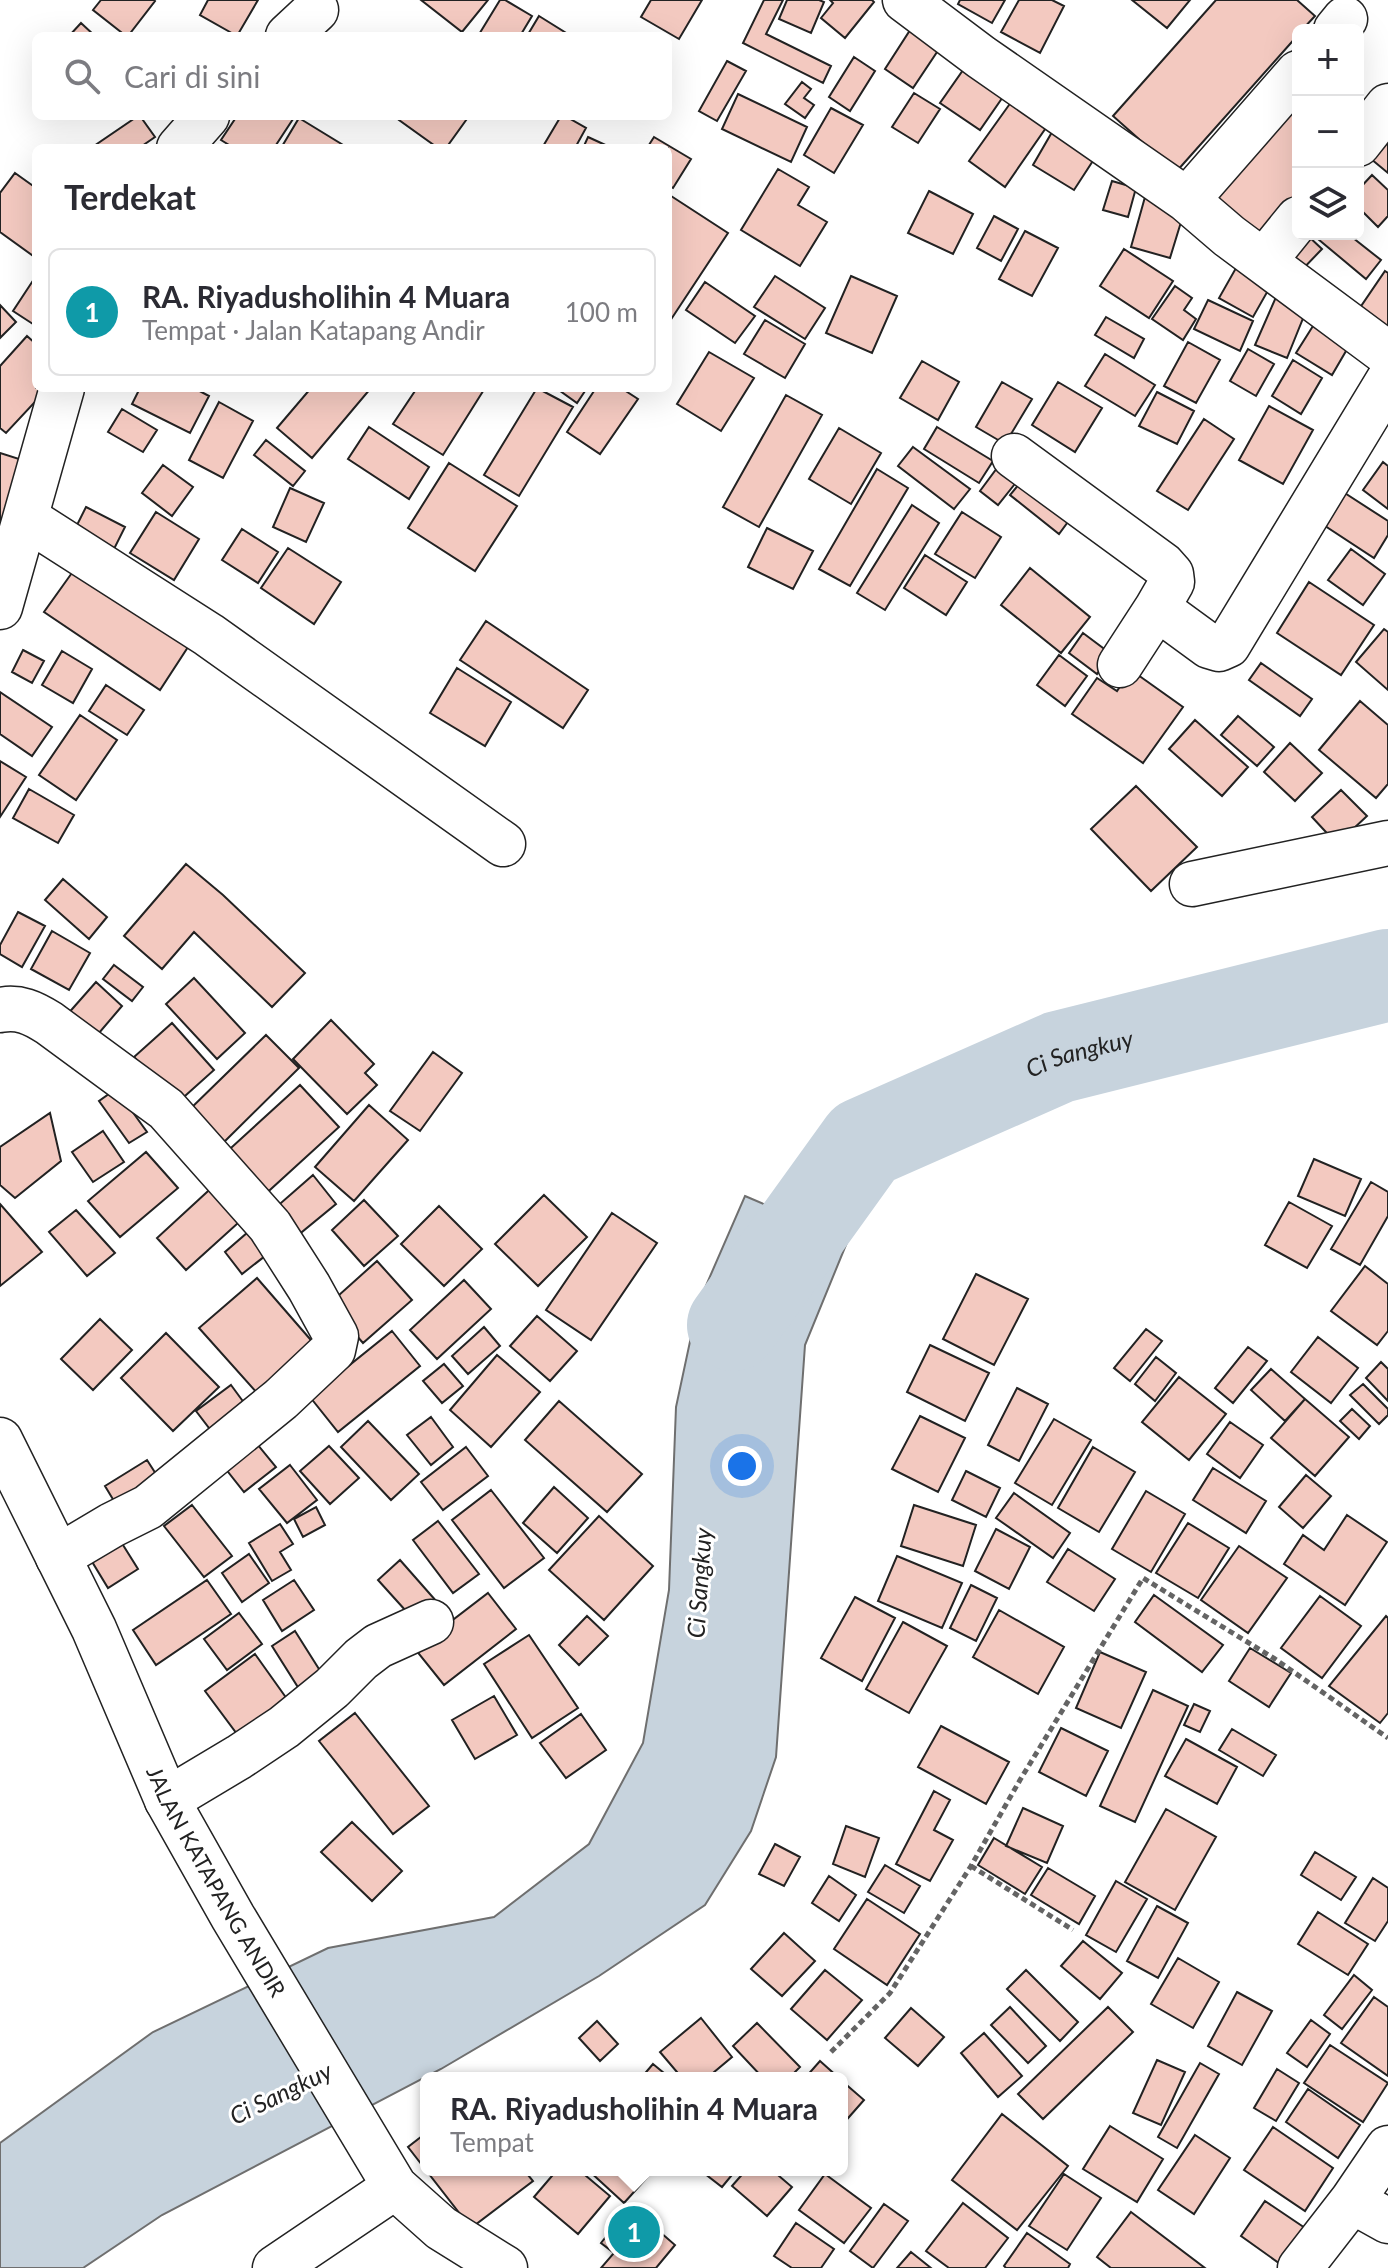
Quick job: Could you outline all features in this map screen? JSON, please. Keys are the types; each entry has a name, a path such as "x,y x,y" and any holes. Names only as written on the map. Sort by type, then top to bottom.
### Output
{"street":[{"path":"905,0 981,57 1187,200 1229,236 1388,354"},
{"path":"1187,200 1292,80"},
{"path":"1364,136 1388,106"},
{"path":"182,144 204,120"},
{"path":"1264,261 1292,226"},
{"path":"1157,608 1209,646 1219,649 1228,645 1388,381"},
{"path":"0,607 61,392"},
{"path":"1014,456 1171,574 1172,582 1120,665"},
{"path":"26,518 209,635 503,844"},
{"path":"1192,884 1388,843"},
{"path":"0,1010 16,1008 31,1012 166,1109 270,1226 336,1336 333,1350 281,1399 148,1507 58,1557"},
{"name":"JALAN KATAPANG ANDIR","path":"0,1440 94,1629 167,1800 233,1917 395,2187 441,2228 505,2268"},
{"path":"167,1800 284,1727 378,1646 431,1622"},
{"path":"1300,2268 1370,2211 1388,2148"},
{"path":"275,2268 395,2187"}],"path":[{"path":"831,2052 890,1993 971,1866 1143,1578 1275,1659 1388,1738"},
{"path":"971,1866 1073,1930"}],"water":[{"path":"745,1196 848,1240 805,1345 776,1757 751,1831 705,1905 599,1976 441,2069 420,2072 420,2080 162,2215 83,2268 0,2268 0,2143 153,2032 328,1948 494,1917 589,1844 643,1743 669,1590 676,1407 698,1304"}],"building":[{"path":"101,0 155,1 131,32 121,32 93,10"},
{"path":"208,0 258,0 239,32 230,32 200,15"},
{"path":"421,0 488,0 462,32"},
{"path":"500,0 532,16 522,32 480,32"},
{"path":"651,0 702,0 679,39 672,32 641,17"},
{"path":"764,0 783,0 766,34 831,66 823,83 743,43"},
{"path":"787,0 824,2 811,33 779,19"},
{"path":"830,0 874,2 845,38 821,18 833,3"},
{"path":"960,0 1005,0 992,23 958,4"},
{"path":"1019,0 1052,0 1064,6 1040,53 1001,32"},
{"path":"1132,0 1190,0 1167,28"},
{"path":"1216,0 1297,0 1315,16 1308,24 1292,24 1292,42 1176,172 1113,116"},
{"path":"539,16 565,32 529,32"},
{"path":"81,23 91,32 73,32"},
{"path":"914,24 943,43 913,88 885,69"},
{"path":"854,57 875,71 850,111 829,97"},
{"path":"727,61 746,71 717,121 699,111"},
{"path":"968,63 1007,91 980,130 940,103"},
{"path":"802,82 811,89 804,98 814,105 805,118 785,104"},
{"path":"914,93 940,109 918,143 892,127"},
{"path":"738,94 807,127 791,162 722,129"},
{"path":"1292,94 1292,208 1262,240 1205,188"},
{"path":"1014,98 1050,122 1005,187 969,161"},
{"path":"831,108 863,125 834,173 804,155"},
{"path":"132,120 143,120 155,137 145,144 97,144"},
{"path":"234,120 292,120 277,144 228,144 221,140"},
{"path":"298,120 302,120 341,144 283,144"},
{"path":"399,120 466,120 449,144 432,144"},
{"path":"559,120 572,120 586,128 577,144 544,144"},
{"path":"1055,127 1098,153 1074,190 1033,165"},
{"path":"1388,134 1388,173 1365,154"},
{"path":"588,137 603,144 585,144"},
{"path":"654,137 666,144 650,144"},
{"path":"672,148 691,159 672,187"},
{"path":"778,169 809,187 798,205 827,222 800,266 741,230"},
{"path":"15,173 32,185 32,255 0,232 0,193"},
{"path":"1372,175 1388,190 1388,216 1378,227 1364,213 1364,184"},
{"path":"1112,181 1136,188 1128,217 1103,210"},
{"path":"929,191 973,214 953,254 908,233"},
{"path":"672,197 728,233 672,318"},
{"path":"1145,197 1185,209 1170,258 1131,247"},
{"path":"994,216 1018,229 1001,261 977,248"},
{"path":"1025,231 1058,248 1032,296 999,279"},
{"path":"1297,240 1312,240 1322,249 1296,276 1274,256"},
{"path":"1319,240 1356,240 1381,260 1366,279"},
{"path":"1124,249 1173,281 1149,318 1100,286"},
{"path":"1236,268 1270,287 1253,317 1219,298"},
{"path":"1385,271 1388,273 1388,328 1353,318"},
{"path":"775,276 825,308 805,339 754,307"},
{"path":"851,276 897,296 872,353 826,333"},
{"path":"32,282 32,323 13,311"},
{"path":"705,282 755,316 735,343 686,310"},
{"path":"1175,286 1192,298 1184,310 1196,319 1183,340 1152,319"},
{"path":"1280,288 1310,301 1287,358 1255,345"},
{"path":"1208,300 1253,321 1240,351 1194,329"},
{"path":"0,305 16,322 0,338"},
{"path":"1106,317 1144,339 1134,358 1095,335"},
{"path":"1318,318 1353,339 1332,375 1296,353"},
{"path":"765,320 805,344 785,378 744,354"},
{"path":"27,336 32,340 32,392 44,392 6,433 0,428 0,366"},
{"path":"1188,342 1220,360 1196,403 1164,386"},
{"path":"1248,349 1274,364 1256,396 1230,381"},
{"path":"709,352 754,378 721,431 677,404"},
{"path":"1105,354 1155,385 1135,416 1085,386"},
{"path":"1293,360 1322,378 1301,414 1272,396"},
{"path":"922,361 959,382 938,420 900,398"},
{"path":"1002,382 1032,399 1005,444 976,427"},
{"path":"1058,382 1102,408 1075,452 1032,425"},
{"path":"138,392 202,392 209,396 190,433 132,404"},
{"path":"308,392 368,392 312,458 277,428"},
{"path":"414,392 482,392 443,455 393,424"},
{"path":"535,392 545,392 573,407 519,496 484,475"},
{"path":"562,392 584,392 577,403"},
{"path":"593,392 627,392 638,399 600,454 567,432"},
{"path":"1157,392 1194,411 1177,444 1139,426"},
{"path":"786,395 822,415 759,527 723,507"},
{"path":"219,402 253,421 223,478 189,460"},
{"path":"1269,406 1313,430 1283,484 1239,460"},
{"path":"122,409 157,430 143,452 108,432"},
{"path":"1204,419 1234,439 1188,510 1157,491"},
{"path":"369,427 429,467 409,499 348,459"},
{"path":"937,427 993,461 979,483 924,449"},
{"path":"839,428 881,453 851,504 809,479"},
{"path":"266,440 305,471 293,486 254,455"},
{"path":"913,447 970,489 954,509 898,466"},
{"path":"0,453 35,464 0,542"},
{"path":"1003,460 1022,475 998,505 980,491"},
{"path":"1383,462 1388,466 1388,509 1363,490"},
{"path":"449,463 517,506 475,571 408,528"},
{"path":"163,465 193,487 172,516 142,493"},
{"path":"877,469 908,488 850,586 819,569"},
{"path":"1025,477 1073,515 1059,534 1010,495"},
{"path":"290,488 324,503 306,542 273,527"},
{"path":"1337,488 1388,521 1388,535 1374,558 1316,520"},
{"path":"912,505 939,523 885,610 857,593"},
{"path":"86,507 125,527 108,561 69,541"},
{"path":"156,512 199,539 174,580 130,553"},
{"path":"962,512 1001,537 975,578 935,554"},
{"path":"767,528 813,551 793,589 748,567"},
{"path":"242,529 278,552 258,583 222,560"},
{"path":"288,548 341,582 314,624 261,588"},
{"path":"1351,549 1385,574 1363,605 1328,580"},
{"path":"925,555 967,582 946,615 904,588"},
{"path":"1030,568 1090,617 1061,653 1001,605"},
{"path":"74,570 188,647 160,690 44,612"},
{"path":"1309,582 1374,625 1341,675 1277,633"},
{"path":"486,621 588,690 563,728 460,660"},
{"path":"1384,629 1388,632 1388,690 1356,662"},
{"path":"1083,633 1111,654 1097,674 1069,653"},
{"path":"23,650 44,661 32,683 12,672"},
{"path":"62,651 92,669 73,703 42,685"},
{"path":"1059,655 1087,676 1065,706 1037,685"},
{"path":"1261,663 1312,699 1300,716 1249,680"},
{"path":"457,668 511,702 485,746 430,713"},
{"path":"1131,670 1183,707 1143,763 1072,714 1097,678 1117,691"},
{"path":"106,685 144,710 127,735 89,711"},
{"path":"0,692 52,727 32,756 0,734"},
{"path":"1360,701 1388,725 1388,784 1376,798 1319,750"},
{"path":"80,715 117,740 76,800 39,775"},
{"path":"1238,716 1274,747 1257,766 1221,735"},
{"path":"1195,720 1248,767 1222,796 1169,749"},
{"path":"1290,743 1322,773 1295,801 1264,772"},
{"path":"0,761 26,777 0,817"},
{"path":"1136,786 1197,847 1151,891 1091,829"},
{"path":"29,789 74,815 58,843 13,818"},
{"path":"1341,790 1367,816 1337,844 1312,817"},
{"path":"186,864 305,973 272,1007 194,932 162,969 124,936"},
{"path":"63,879 107,917 89,939 45,900"},
{"path":"18,912 45,926 22,967 0,954 0,945"},
{"path":"52,931 90,953 69,990 31,969"},
{"path":"114,965 143,987 132,1001 103,979"},
{"path":"194,978 245,1033 217,1059 166,1004"},
{"path":"96,982 122,1006 93,1040 66,1016"},
{"path":"331,1020 374,1064 365,1073 377,1085 347,1114 293,1059"},
{"path":"172,1023 214,1070 176,1104 134,1057"},
{"path":"266,1035 299,1068 221,1145 187,1112"},
{"path":"433,1052 462,1073 420,1131 390,1111"},
{"path":"300,1085 339,1127 260,1199 221,1157"},
{"path":"116,1089 147,1132 129,1143 99,1101"},
{"path":"369,1105 408,1140 354,1201 315,1167"},
{"path":"50,1113 61,1161 15,1198 0,1185 0,1147"},
{"path":"103,1131 124,1162 93,1182 72,1152"},
{"path":"146,1152 178,1188 120,1237 88,1201"},
{"path":"1314,1159 1361,1179 1345,1216 1298,1196"},
{"path":"313,1175 336,1204 297,1236 274,1209"},
{"path":"219,1181 248,1214 186,1270 157,1238"},
{"path":"1371,1182 1388,1192 1388,1216 1360,1265 1331,1249"},
{"path":"544,1195 587,1237 538,1286 495,1244"},
{"path":"364,1200 398,1236 364,1266 332,1230"},
{"path":"1289,1202 1332,1226 1307,1268 1265,1245"},
{"path":"0,1204 42,1252 0,1286"},
{"path":"439,1206 482,1249 444,1286 401,1244"},
{"path":"76,1210 115,1253 87,1276 49,1232"},
{"path":"612,1213 657,1243 591,1340 546,1310"},
{"path":"255,1226 274,1249 242,1274 225,1252"},
{"path":"377,1261 412,1300 363,1343 329,1304"},
{"path":"1365,1266 1388,1284 1388,1331 1377,1345 1331,1311"},
{"path":"976,1274 1028,1299 994,1365 943,1339"},
{"path":"257,1278 323,1354 266,1403 199,1328"},
{"path":"464,1280 491,1309 437,1359 410,1330"},
{"path":"537,1316 577,1351 550,1381 510,1346"},
{"path":"100,1319 132,1350 93,1390 61,1359"},
{"path":"484,1327 500,1346 468,1374 452,1356"},
{"path":"1146,1329 1162,1341 1130,1381 1114,1368"},
{"path":"392,1331 420,1366 338,1432 310,1397"},
{"path":"166,1333 219,1387 173,1431 121,1378"},
{"path":"1318,1337 1358,1368 1331,1403 1291,1372"},
{"path":"930,1345 989,1373 965,1421 907,1392"},
{"path":"1248,1347 1267,1361 1233,1403 1215,1388"},
{"path":"497,1355 540,1392 491,1447 450,1410"},
{"path":"1156,1357 1176,1373 1155,1401 1135,1384"},
{"path":"1381,1362 1388,1369 1388,1401 1366,1378"},
{"path":"444,1364 463,1386 442,1403 423,1381"},
{"path":"1271,1369 1305,1399 1285,1421 1251,1390"},
{"path":"1179,1377 1226,1414 1189,1460 1142,1422"},
{"path":"1363,1384 1388,1409 1388,1415 1379,1424 1350,1395"},
{"path":"231,1385 253,1415 219,1441 196,1411"},
{"path":"1017,1388 1048,1404 1019,1461 988,1445"},
{"path":"1305,1399 1349,1437 1315,1476 1271,1438"},
{"path":"559,1401 642,1474 607,1512 525,1440"},
{"path":"1352,1409 1370,1426 1359,1439 1340,1421"},
{"path":"920,1416 965,1438 938,1492 892,1469"},
{"path":"431,1417 453,1447 431,1465 407,1435"},
{"path":"1054,1419 1091,1440 1052,1505 1015,1483"},
{"path":"368,1421 419,1474 391,1500 341,1447"},
{"path":"1230,1422 1263,1445 1240,1478 1207,1454"},
{"path":"253,1439 276,1467 244,1492 221,1463"},
{"path":"329,1446 359,1478 330,1504 300,1471"},
{"path":"466,1447 488,1476 443,1510 421,1482"},
{"path":"1093,1447 1135,1472 1099,1532 1058,1508"},
{"path":"147,1460 163,1485 120,1511 105,1486"},
{"path":"290,1465 317,1500 287,1523 259,1489"},
{"path":"1213,1468 1266,1501 1246,1533 1193,1500"},
{"path":"966,1471 1000,1488 986,1517 952,1500"},
{"path":"1306,1475 1331,1496 1303,1528 1279,1507"},
{"path":"554,1487 588,1518 557,1553 523,1523"},
{"path":"491,1490 544,1558 504,1588 452,1520"},
{"path":"1146,1491 1185,1514 1151,1572 1112,1549"},
{"path":"1014,1493 1070,1533 1053,1558 996,1518"},
{"path":"192,1505 232,1556 204,1577 164,1526"},
{"path":"914,1505 976,1525 963,1566 901,1546"},
{"path":"316,1507 325,1525 303,1537 294,1519"},
{"path":"1347,1515 1387,1542 1345,1605 1284,1564 1303,1535 1324,1550"},
{"path":"599,1516 653,1566 604,1620 549,1570"},
{"path":"438,1521 479,1574 453,1593 413,1540"},
{"path":"1188,1523 1229,1548 1198,1598 1156,1573"},
{"path":"280,1524 293,1544 280,1552 291,1570 272,1581 249,1543"},
{"path":"996,1529 1030,1547 1009,1589 975,1571"},
{"path":"118,1537 138,1569 108,1588 88,1555"},
{"path":"1239,1546 1287,1578 1248,1633 1201,1600"},
{"path":"1068,1549 1115,1579 1094,1611 1047,1582"},
{"path":"249,1554 269,1583 242,1602 222,1573"},
{"path":"897,1556 962,1583 942,1628 878,1601"},
{"path":"400,1560 437,1602 415,1621 378,1580"},
{"path":"207,1580 231,1614 156,1665 133,1630"},
{"path":"294,1580 314,1610 282,1631 263,1600"},
{"path":"971,1585 997,1598 976,1641 950,1628"},
{"path":"488,1593 516,1629 444,1685 415,1649"},
{"path":"1154,1595 1223,1645 1202,1672 1135,1622"},
{"path":"1320,1596 1361,1626 1322,1678 1281,1648"},
{"path":"855,1597 895,1618 862,1681 821,1658"},
{"path":"999,1610 1064,1647 1038,1694 973,1657"},
{"path":"239,1613 262,1644 227,1670 204,1639"},
{"path":"587,1616 608,1636 579,1665 559,1645"},
{"path":"1386,1616 1388,1713 1380,1723 1329,1686"},
{"path":"903,1622 947,1646 909,1713 866,1689"},
{"path":"295,1631 324,1677 301,1692 272,1646"},
{"path":"529,1635 578,1708 532,1738 484,1664"},
{"path":"1250,1648 1291,1673 1269,1707 1229,1681"},
{"path":"1100,1652 1146,1672 1121,1728 1076,1708"},
{"path":"255,1654 292,1706 243,1742 205,1691"},
{"path":"1153,1690 1188,1706 1135,1822 1100,1806"},
{"path":"494,1696 517,1735 475,1759 452,1720"},
{"path":"1194,1704 1210,1711 1200,1732 1184,1725"},
{"path":"355,1713 429,1806 393,1834 319,1741"},
{"path":"581,1714 606,1750 566,1778 540,1743"},
{"path":"941,1726 1009,1762 986,1804 918,1767"},
{"path":"1061,1728 1108,1751 1086,1796 1039,1772"},
{"path":"1232,1729 1276,1755 1263,1776 1219,1750"},
{"path":"1186,1739 1237,1767 1217,1804 1165,1776"},
{"path":"934,1791 950,1800 934,1830 953,1840 930,1881 896,1864"},
{"path":"1023,1808 1063,1826 1047,1863 1006,1846"},
{"path":"1166,1809 1216,1837 1175,1910 1125,1882"},
{"path":"352,1822 402,1871 372,1901 321,1852"},
{"path":"846,1826 879,1838 865,1877 833,1864"},
{"path":"994,1838 1042,1867 1025,1894 978,1865"},
{"path":"775,1844 800,1857 784,1886 759,1874"},
{"path":"1315,1852 1356,1877 1341,1900 1301,1875"},
{"path":"885,1865 920,1886 904,1913 868,1892"},
{"path":"1048,1868 1095,1896 1079,1924 1031,1895"},
{"path":"829,1876 856,1895 839,1921 812,1903"},
{"path":"1373,1878 1388,1888 1388,1921 1375,1941 1345,1923"},
{"path":"1116,1881 1147,1899 1116,1952 1086,1935"},
{"path":"867,1899 920,1934 887,1985 834,1949"},
{"path":"1157,1906 1188,1923 1158,1978 1127,1961"},
{"path":"1318,1912 1368,1944 1348,1975 1298,1944"},
{"path":"784,1933 815,1961 782,1996 751,1969"},
{"path":"1083,1941 1122,1973 1100,1999 1061,1966"},
{"path":"1178,1958 1219,1982 1193,2028 1151,2004"},
{"path":"825,1970 862,2000 827,2040 791,2009"},
{"path":"1026,1970 1078,2022 1060,2041 1007,1989"},
{"path":"1354,1975 1372,1990 1342,2029 1324,2015"},
{"path":"1237,1992 1272,2011 1242,2065 1208,2046"},
{"path":"1374,1997 1388,2007 1388,2076 1341,2043"},
{"path":"1010,2007 1046,2046 1028,2063 991,2025"},
{"path":"1108,2007 1133,2032 1043,2119 1018,2094"},
{"path":"911,2008 944,2037 918,2066 885,2038"},
{"path":"701,2018 732,2057 714,2072 677,2072 660,2052"},
{"path":"1311,2020 1330,2034 1307,2067 1287,2053"},
{"path":"597,2021 618,2044 600,2061 579,2038"},
{"path":"757,2023 800,2067 795,2072 757,2072 733,2046"},
{"path":"984,2033 1022,2076 998,2097 961,2053"},
{"path":"1330,2045 1388,2083 1363,2122 1304,2083"},
{"path":"1157,2060 1185,2072 1161,2125 1133,2113"},
{"path":"820,2061 832,2072 810,2072"},
{"path":"1200,2063 1219,2074 1177,2148 1158,2137"},
{"path":"653,2064 663,2072 646,2072"},
{"path":"1277,2069 1299,2083 1276,2121 1254,2108"},
{"path":"848,2086 864,2100 848,2118"},
{"path":"1308,2089 1360,2125 1338,2158 1286,2122"},
{"path":"1002,2114 1068,2166 1017,2230 952,2180"},
{"path":"1110,2126 1163,2159 1137,2202 1083,2169"},
{"path":"1273,2127 1333,2168 1305,2211 1244,2170"},
{"path":"1195,2135 1230,2158 1194,2214 1158,2190"},
{"path":"420,2138 420,2162 408,2147"},
{"path":"1064,2174 1101,2198 1067,2250 1029,2226"},
{"path":"431,2176 529,2176 533,2181 471,2228"},
{"path":"552,2176 586,2176 610,2196 578,2234 534,2197"},
{"path":"595,2176 648,2176 624,2203"},
{"path":"708,2176 731,2176 722,2187"},
{"path":"741,2176 779,2176 792,2187 767,2216 732,2186"},
{"path":"824,2176 871,2208 844,2243 799,2210"},
{"path":"1265,2201 1308,2230 1283,2266 1241,2236"},
{"path":"963,2203 1008,2238 985,2268 949,2268 926,2251"},
{"path":"884,2204 908,2221 873,2268 850,2251"},
{"path":"629,2208 675,2245 656,2268 601,2268 614,2253 601,2243"},
{"path":"1131,2212 1205,2268 1111,2268 1097,2257"},
{"path":"796,2223 834,2249 821,2268 792,2268 774,2256"},
{"path":"1027,2233 1070,2264 1068,2268 1006,2268 1004,2266"},
{"path":"911,2252 931,2268 897,2268"}],"waterway":[{"name":"Ci Sangkuy","path":"733,1325 864,1143 1059,1057 1388,975"}],"place":[{"name":"RA. Riyadusholihin 4 Muara","path":"634,2232"}]}
